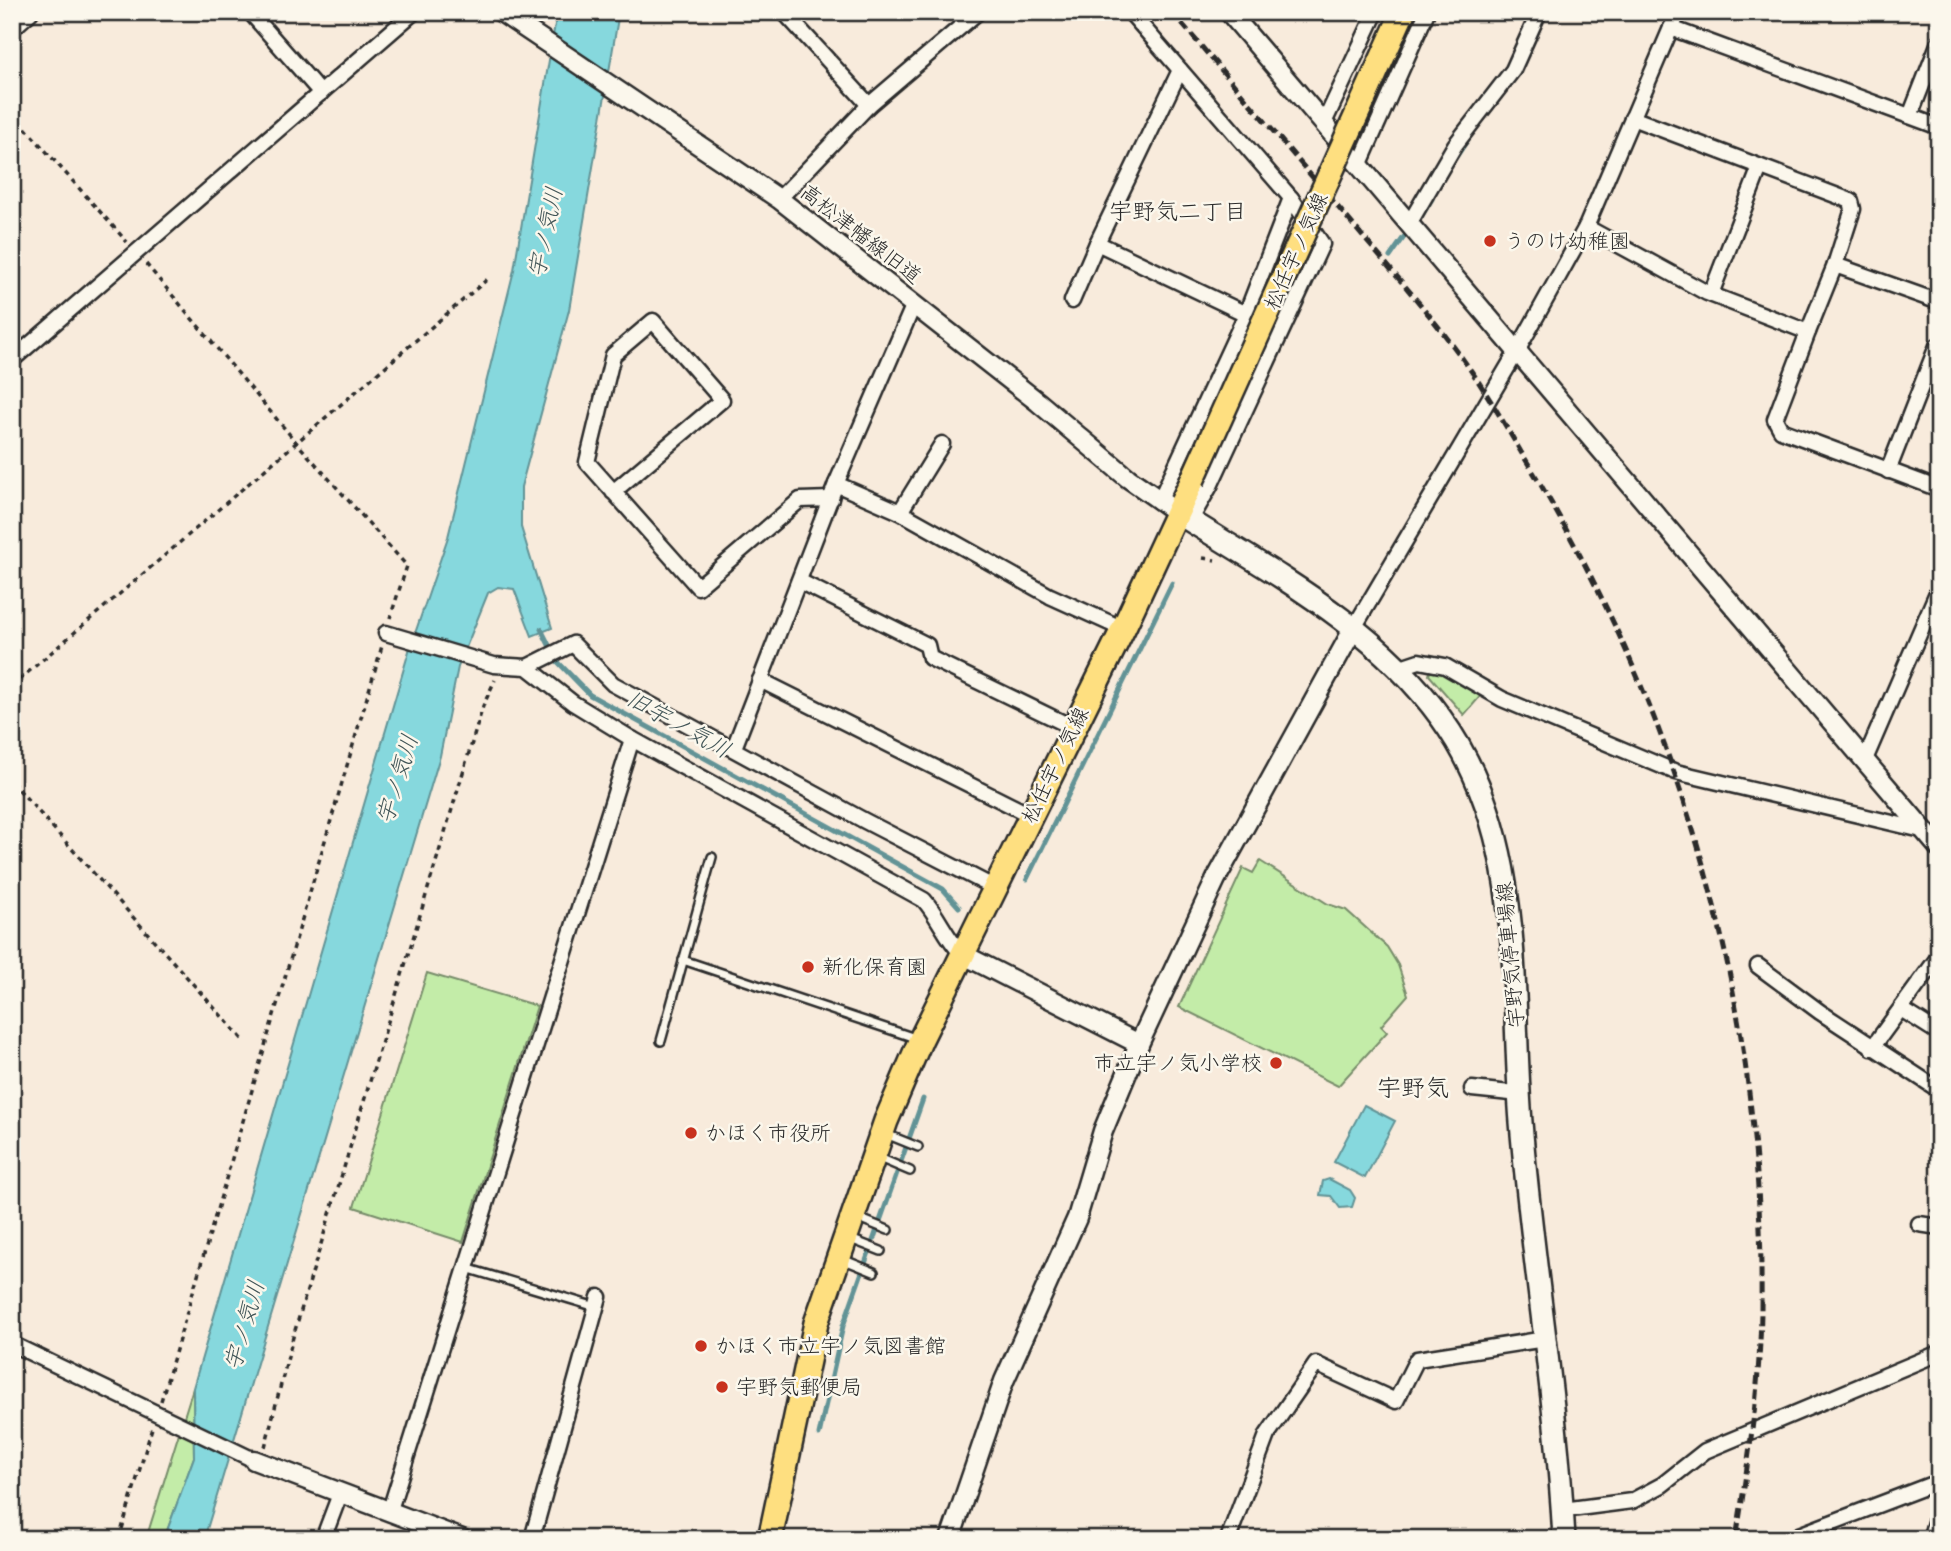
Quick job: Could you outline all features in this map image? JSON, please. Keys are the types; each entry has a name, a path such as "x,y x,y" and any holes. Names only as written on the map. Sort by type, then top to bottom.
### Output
{"main road":[{"name":"松任宇ノ気線","path":"770,1539 816,1323 855,1240 892,1137 921,1039 1123,629 1403,12"},
{"name":"宇野気停車場線","path":"1176,512 1355,626 1401,667 1459,746 1489,814 1500,853 1512,921 1520,1094 1564,1539"}],"street":[{"path":"12,29 31,12"},
{"path":"250,12 321,93"},
{"path":"12,360 414,12"},
{"name":"高松津幡線旧道","path":"501,12 639,107 779,198 1176,512"},
{"path":"784,12 869,105"},
{"path":"779,198 869,105 978,12"},
{"path":"1130,12 1291,198 1322,244 1210,486 1176,512"},
{"path":"1229,12 1939,848"},
{"path":"1324,123 1376,12"},
{"path":"1359,166 1427,12"},
{"path":"1409,224 1455,145 1513,70 1539,12"},
{"path":"950,1539 1004,1381 1077,1218 1103,1131 1139,1044 1216,878 1355,626 1516,353 1586,227 1678,12"},
{"path":"1671,28 1939,127"},
{"path":"1910,116 1939,42"},
{"path":"1073,301 1097,243 1180,70"},
{"path":"1632,117 1851,201 1853,209 1835,265 1774,419 1781,430 1939,489"},
{"path":"1711,294 1760,167"},
{"path":"1176,512 1246,314 1291,198"},
{"path":"1586,227 1711,294 1808,332"},
{"path":"1097,243 1246,314"},
{"path":"1835,265 1939,302"},
{"path":"734,748 836,484 914,304"},
{"path":"613,492 722,400 653,321 613,355 587,462 613,492 698,587 800,500 831,499"},
{"path":"1888,471 1938,345"},
{"path":"900,512 942,444"},
{"path":"836,484 900,512 1050,596 1123,629"},
{"path":"799,581 928,645 930,659 1074,728"},
{"path":"1864,762 1939,588"},
{"path":"388,634 498,665 527,667 573,644 613,684 865,821 995,888"},
{"path":"1401,667 1419,661 1445,666 1502,699 1676,772 1922,830"},
{"path":"527,667 573,703 632,739 924,900 934,912 950,942 962,954 1139,1044"},
{"path":"760,680 1030,815"},
{"path":"389,1513 632,739"},
{"path":"1872,1048 1939,956"},
{"path":"1758,966 1872,1048 1939,1090"},
{"path":"1900,1009 1939,1032"},
{"path":"1472,1089 1520,1094"},
{"path":"1919,1224 1939,1227"},
{"path":"532,1539 598,1302"},
{"path":"1228,1539 1267,1435 1316,1364 1396,1401 1417,1359 1545,1339"},
{"path":"12,1344 258,1462 462,1539"},
{"path":"1563,1510 1632,1501 1662,1485 1705,1451 1939,1353"},
{"path":"1799,1539 1800,1535 1930,1485 1939,1486"},
{"path":"323,1539 340,1494"},
{"path":"1930,1539 1939,1509"}],"lane":[{"path":"661,1041 712,857"},
{"path":"683,960 921,1039"},
{"path":"892,1137 915,1146"},
{"path":"884,1159 907,1169"},
{"path":"855,1240 885,1229"},
{"path":"855,1240 878,1250"},
{"path":"855,1240 871,1271"},
{"path":"466,1268 598,1302"}],"path":[{"path":"12,113 136,253 296,442 407,566 119,1539"},
{"path":"12,686 490,277"},
{"path":"258,1462 293,1337 483,706 498,665"},
{"path":"12,782 244,1041"}],"green space":[{"path":"1437,668 1484,692 1464,715 1429,675 1431,669"},
{"path":"1260,861 1328,904 1346,910 1387,947 1398,965 1408,995 1381,1026 1387,1032 1338,1086 1179,1007 1243,868 1253,873"},
{"path":"427,973 537,1006 463,1242 354,1207"},
{"path":"193,1388 194,1457 164,1539 146,1539"}],"water":[{"name":"宇ノ気川","path":"557,12 619,12 569,310 521,487 521,527 552,628 532,636 514,589 498,587 488,593 458,667 440,756 204,1539 164,1539 194,1457 193,1388 409,651 448,537 514,270"},
{"path":"1364,1105 1395,1121 1365,1178 1334,1162"},
{"path":"1329,1179 1350,1190 1355,1198 1352,1207 1340,1208 1331,1196 1320,1195 1323,1181"}],"waterway":[{"path":"1456,157 1470,136"},
{"path":"1421,217 1432,199"},
{"path":"1390,257 1404,237"},
{"path":"1027,879 1172,583"},
{"name":"旧宇ノ気川","path":"541,629 557,661 590,695 943,889 959,907"},
{"path":"819,1435 843,1326 923,1099"}],"railway":[{"path":"1172,12 1410,291 1474,376 1578,551 1627,653 1669,757 1703,864 1729,973 1748,1083 1758,1196 1761,1310 1758,1368 1736,1539"}],"place":[{"name":"うのけ幼稚園","path":"1490,241"},
{"name":"新化保育園","path":"808,967"},
{"name":"市立宇ノ気小学校","path":"1276,1063"},
{"name":"かほく市役所","path":"691,1133"},
{"name":"かほく市立宇ノ気図書館","path":"701,1346"},
{"name":"宇野気郵便局","path":"722,1387"}],"district":[{"name":"宇野気二丁目","path":"1178,211"},
{"name":"宇野気","path":"1413,1088"}]}
